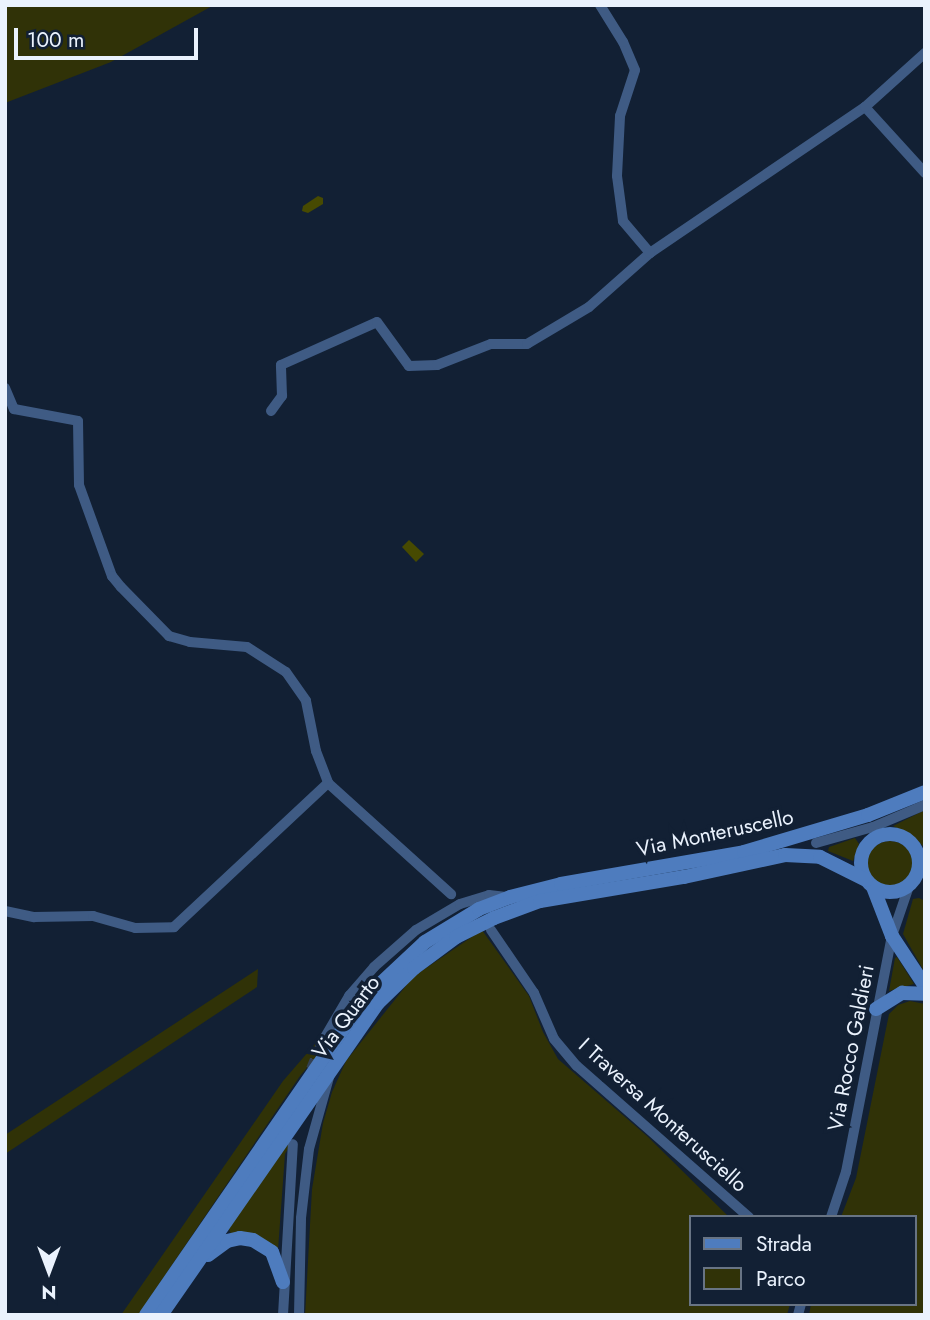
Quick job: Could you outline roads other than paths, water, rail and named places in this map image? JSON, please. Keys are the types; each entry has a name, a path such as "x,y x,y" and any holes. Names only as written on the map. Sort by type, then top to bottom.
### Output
{"street":[{"path":"600,5 623,42 635,70 620,116 617,176 623,221 650,253"},
{"path":"271,411 282,396 281,365 377,322 409,366 437,365 491,344 527,344 589,307 650,253 865,107 925,53"},
{"path":"865,107 925,173"},
{"path":"5,388 14,409 78,421 79,485 112,576 156,625 176,640 247,647 286,672 301,689 316,751 328,783 452,894"},
{"path":"5,911 34,917 93,916 135,928 174,927 328,783"},
{"name":"Via Monteruscello","path":"510,897 549,887 873,826 925,792"},
{"path":"816,843 873,826 925,805"},
{"path":"869,883 891,893 918,877 917,851 912,844 873,826"},
{"path":"873,826 862,856 862,872 892,936 925,986"},
{"name":"Via Quarto","path":"161,1315 378,1003 414,968 456,937 515,909 570,894 684,877 797,854 831,861 869,883"},
{"name":"Via Rocco Galdieri","path":"832,1215 846,1172 892,936 918,877"},
{"path":"321,1044 348,996 374,967 416,930 460,904 489,895 510,897"},
{"name":"Via Quarto","path":"146,1315 364,999 425,942 479,909 510,897"},
{"name":"I Traversa Monterusciello","path":"491,930 534,993 554,1039 577,1066 747,1215"},
{"path":"876,1009 902,993 925,994"},
{"path":"299,1315 301,1218 309,1149 330,1072"},
{"path":"283,1315 293,1144"},
{"path":"200,1258 227,1241 240,1238 253,1240 272,1252 283,1282"}],"tunnel":[{"path":"311,1069 321,1044"}]}
